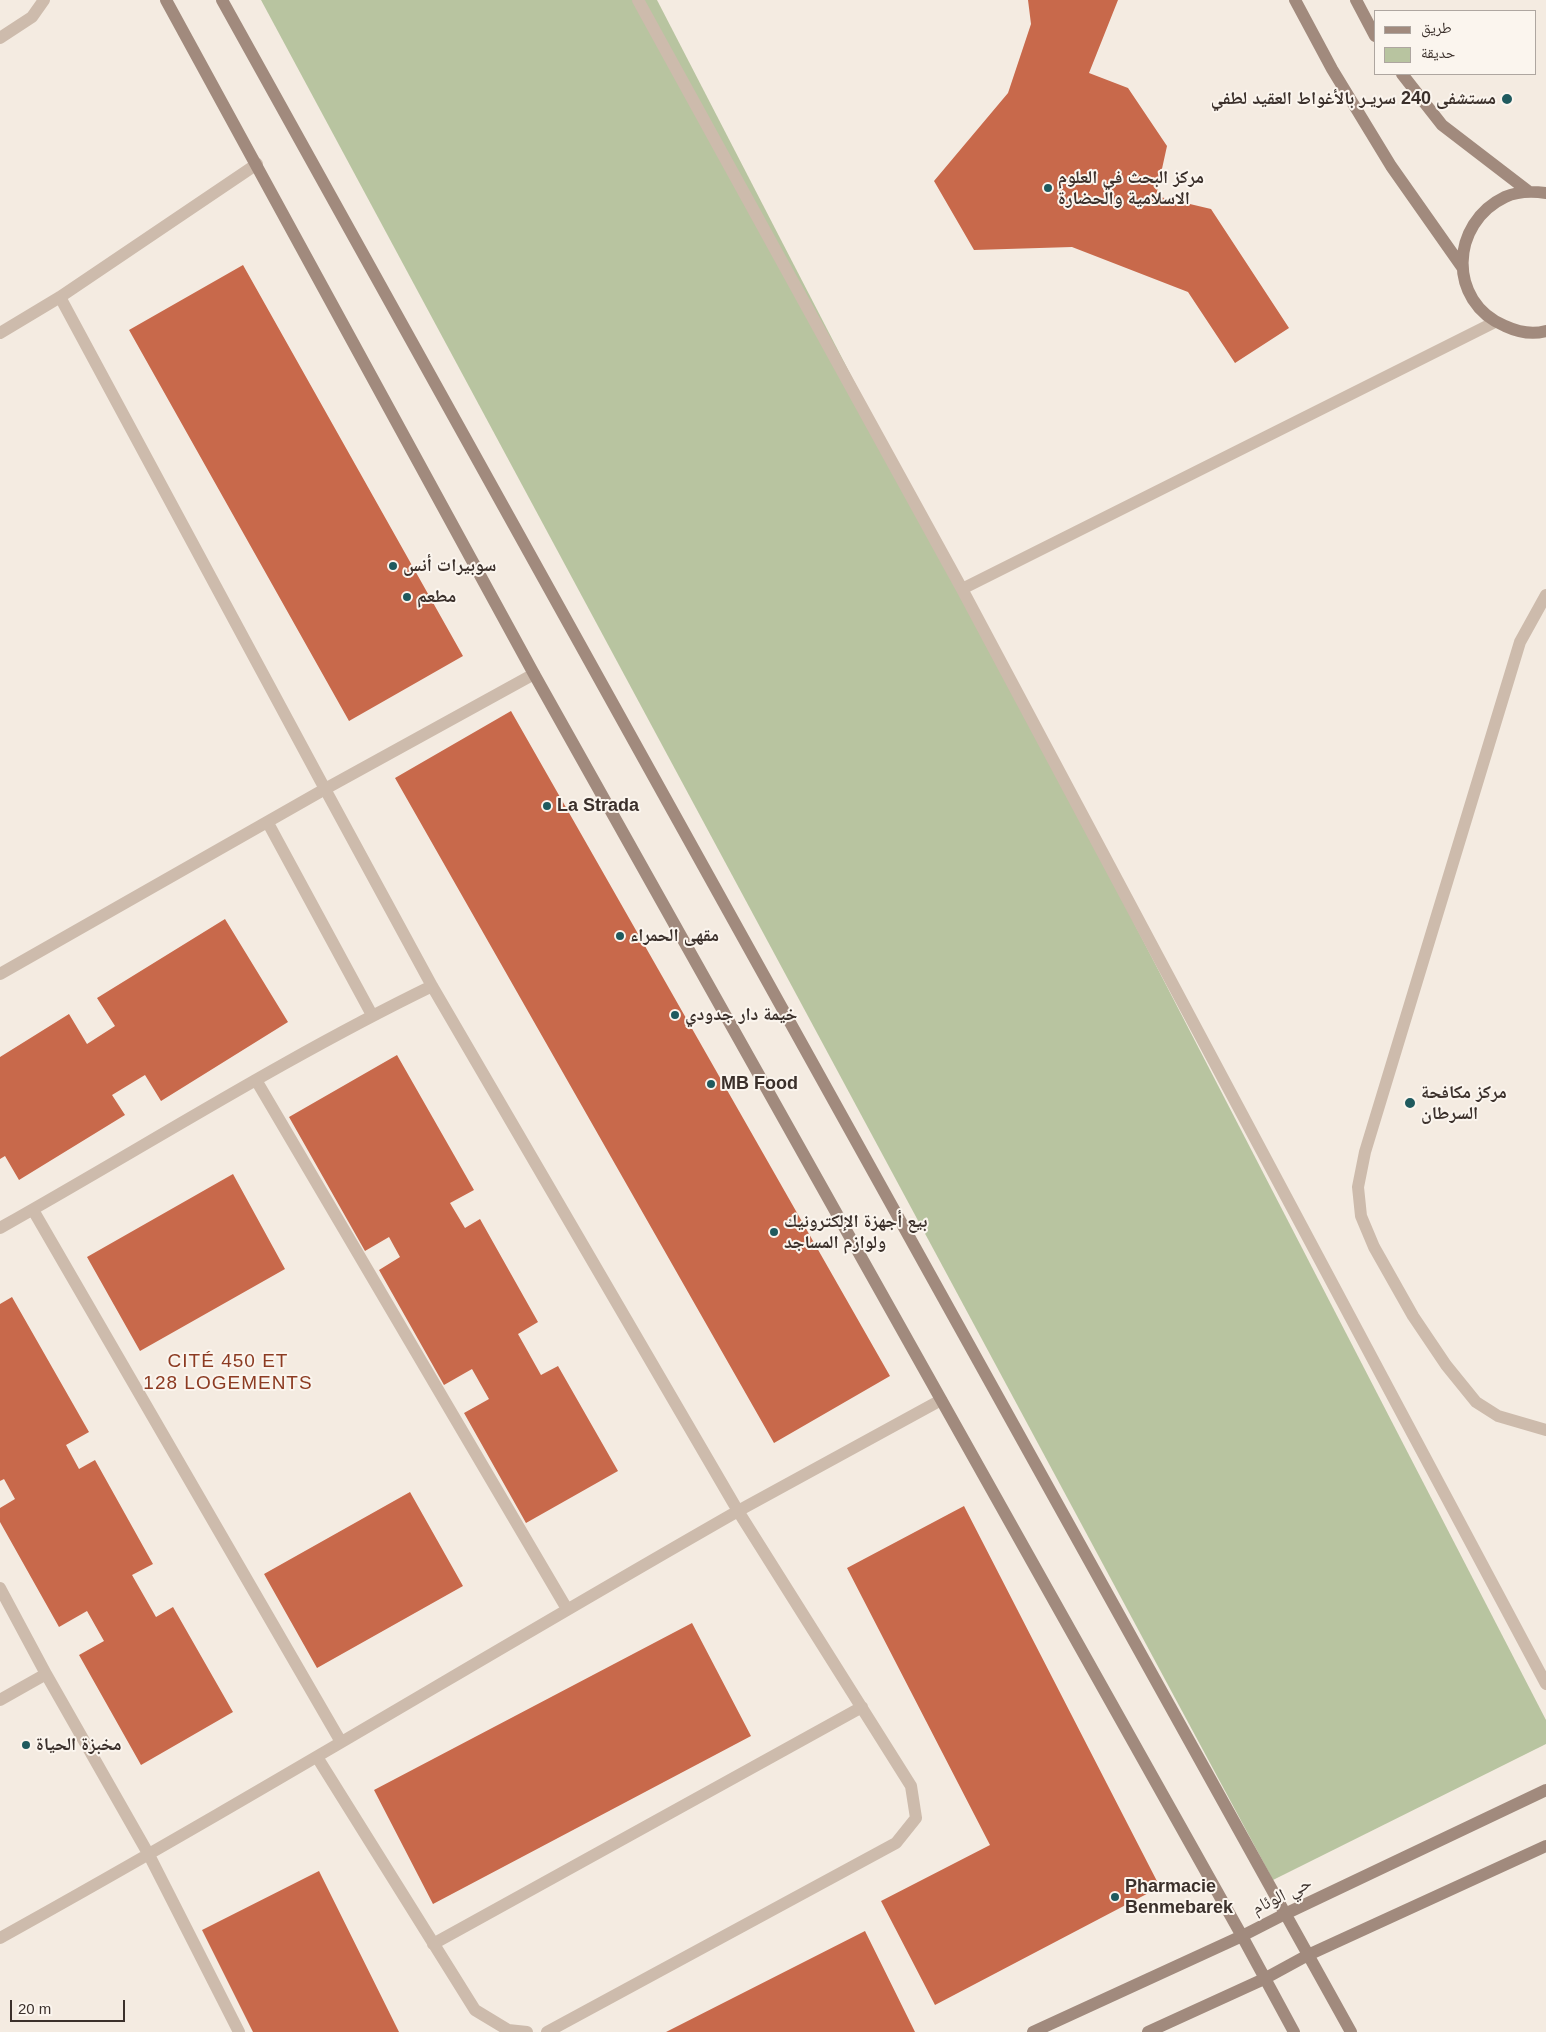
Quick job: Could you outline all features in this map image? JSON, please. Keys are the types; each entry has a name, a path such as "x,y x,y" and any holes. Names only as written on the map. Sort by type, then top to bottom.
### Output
{"main road":[{"path":"166,0 534,674 1242,1936 1294,2032"},
{"path":"222,0 1351,2032"},
{"path":"1295,0 1332,69 1391,166 1462,267"},
{"path":"1356,0 1374,34"},
{"path":"1403,75 1442,125 1528,191"},
{"path":"1546,192 1528,191 1506,196 1487,208 1473,224 1464,245 1462,267 1467,289 1474,302 1478,308 1496,322 1516,331 1538,333 1546,331"},
{"name":"حي الوئام","path":"1033,2032 1242,1936 1546,1790"},
{"path":"1148,2032 1264,1979 1308,1955 1546,1846"}],"street":[{"path":"0,38 32,17 44,0"},
{"path":"638,0 962,590 1546,1684"},
{"path":"0,333 60,297 257,164"},
{"path":"60,297 432,986 738,1510 911,1786 916,1818 896,1843 547,2032"},
{"path":"962,590 1496,322"},
{"path":"1546,595 1520,642 1365,1152 1358,1187 1361,1216 1374,1247 1413,1316 1446,1365 1476,1402 1485,1409 1498,1416 1546,1430"},
{"path":"0,974 534,674"},
{"path":"268,823 372,1015"},
{"path":"0,1228 372,1015 432,986"},
{"path":"256,1080 567,1609"},
{"path":"33,1210 341,1742"},
{"path":"0,1938 317,1757 738,1510 942,1400"},
{"path":"0,1588 148,1855 239,2032"},
{"path":"0,1700 46,1674"},
{"path":"433,1944 862,1707"},
{"path":"317,1757 475,2010 508,2030 527,2032"}],"green space":[{"path":"261,0 657,0 1546,1720 1546,1744 1273,1880"}],"building":[{"name":"مركز البحث في العلوم الاسلامية والحضارة","path":"1028,0 1118,0 1089,73 1128,88 1167,146 1156,196 1211,209 1289,328 1235,363 1188,292 1072,247 974,250 934,181 1008,93 1031,24"},
{"path":"243,265 463,656 349,721 129,330"},
{"path":"511,711 890,1376 774,1443 395,778"},
{"path":"225,919 288,1022 161,1101 145,1075 112,1095 125,1115 19,1180 5,1156 0,1159 0,1057 69,1014 87,1044 115,1026 97,998"},
{"path":"397,1055 474,1190 450,1203 465,1228 480,1219 538,1322 518,1334 541,1375 558,1366 618,1471 526,1523 464,1413 489,1399 472,1369 444,1385 379,1270 400,1257 389,1237 365,1251 289,1117"},
{"path":"233,1174 285,1269 140,1351 87,1257"},
{"path":"12,1297 89,1432 66,1445 79,1469 95,1460 153,1564 132,1575 156,1617 173,1607 233,1712 141,1765 79,1655 104,1641 87,1611 59,1627 0,1522 0,1508 15,1499 4,1479 0,1481 0,1304"},
{"path":"410,1492 463,1586 317,1668 264,1574"},
{"path":"964,1506 1160,1887 935,2005 881,1901 990,1845 847,1568"},
{"path":"692,1623 751,1736 433,1904 374,1790"},
{"path":"319,1871 399,2032 253,2032 202,1930"},
{"path":"865,1931 915,2032 666,2032"}],"place":[{"name":"مستشفى 240 سريـر بالأغواط العقيد لطفي","path":"1507,99"},
{"name":"مركز البحث في العلوم الاسلامية والحضارة","path":"1048,188"},
{"name":"سوبيرات أنس","path":"393,566"},
{"name":"مطعم","path":"407,597"},
{"name":"La Strada","path":"547,806"},
{"name":"مقهى الحمراء","path":"620,936"},
{"name":"خيمة دار جدودي","path":"675,1015"},
{"name":"MB Food","path":"711,1084"},
{"name":"مركز مكافحة السرطان","path":"1410,1103"},
{"name":"بيع أجهزة الإلكترونيك ولوازم المساجد","path":"774,1232"},
{"name":"مخبزة الحياة","path":"26,1745"},
{"name":"Pharmacie Benmebarek","path":"1115,1897"}],"district":[{"name":"CITÉ 450 ET 128 LOGEMENTS","path":"228,1373"}]}
